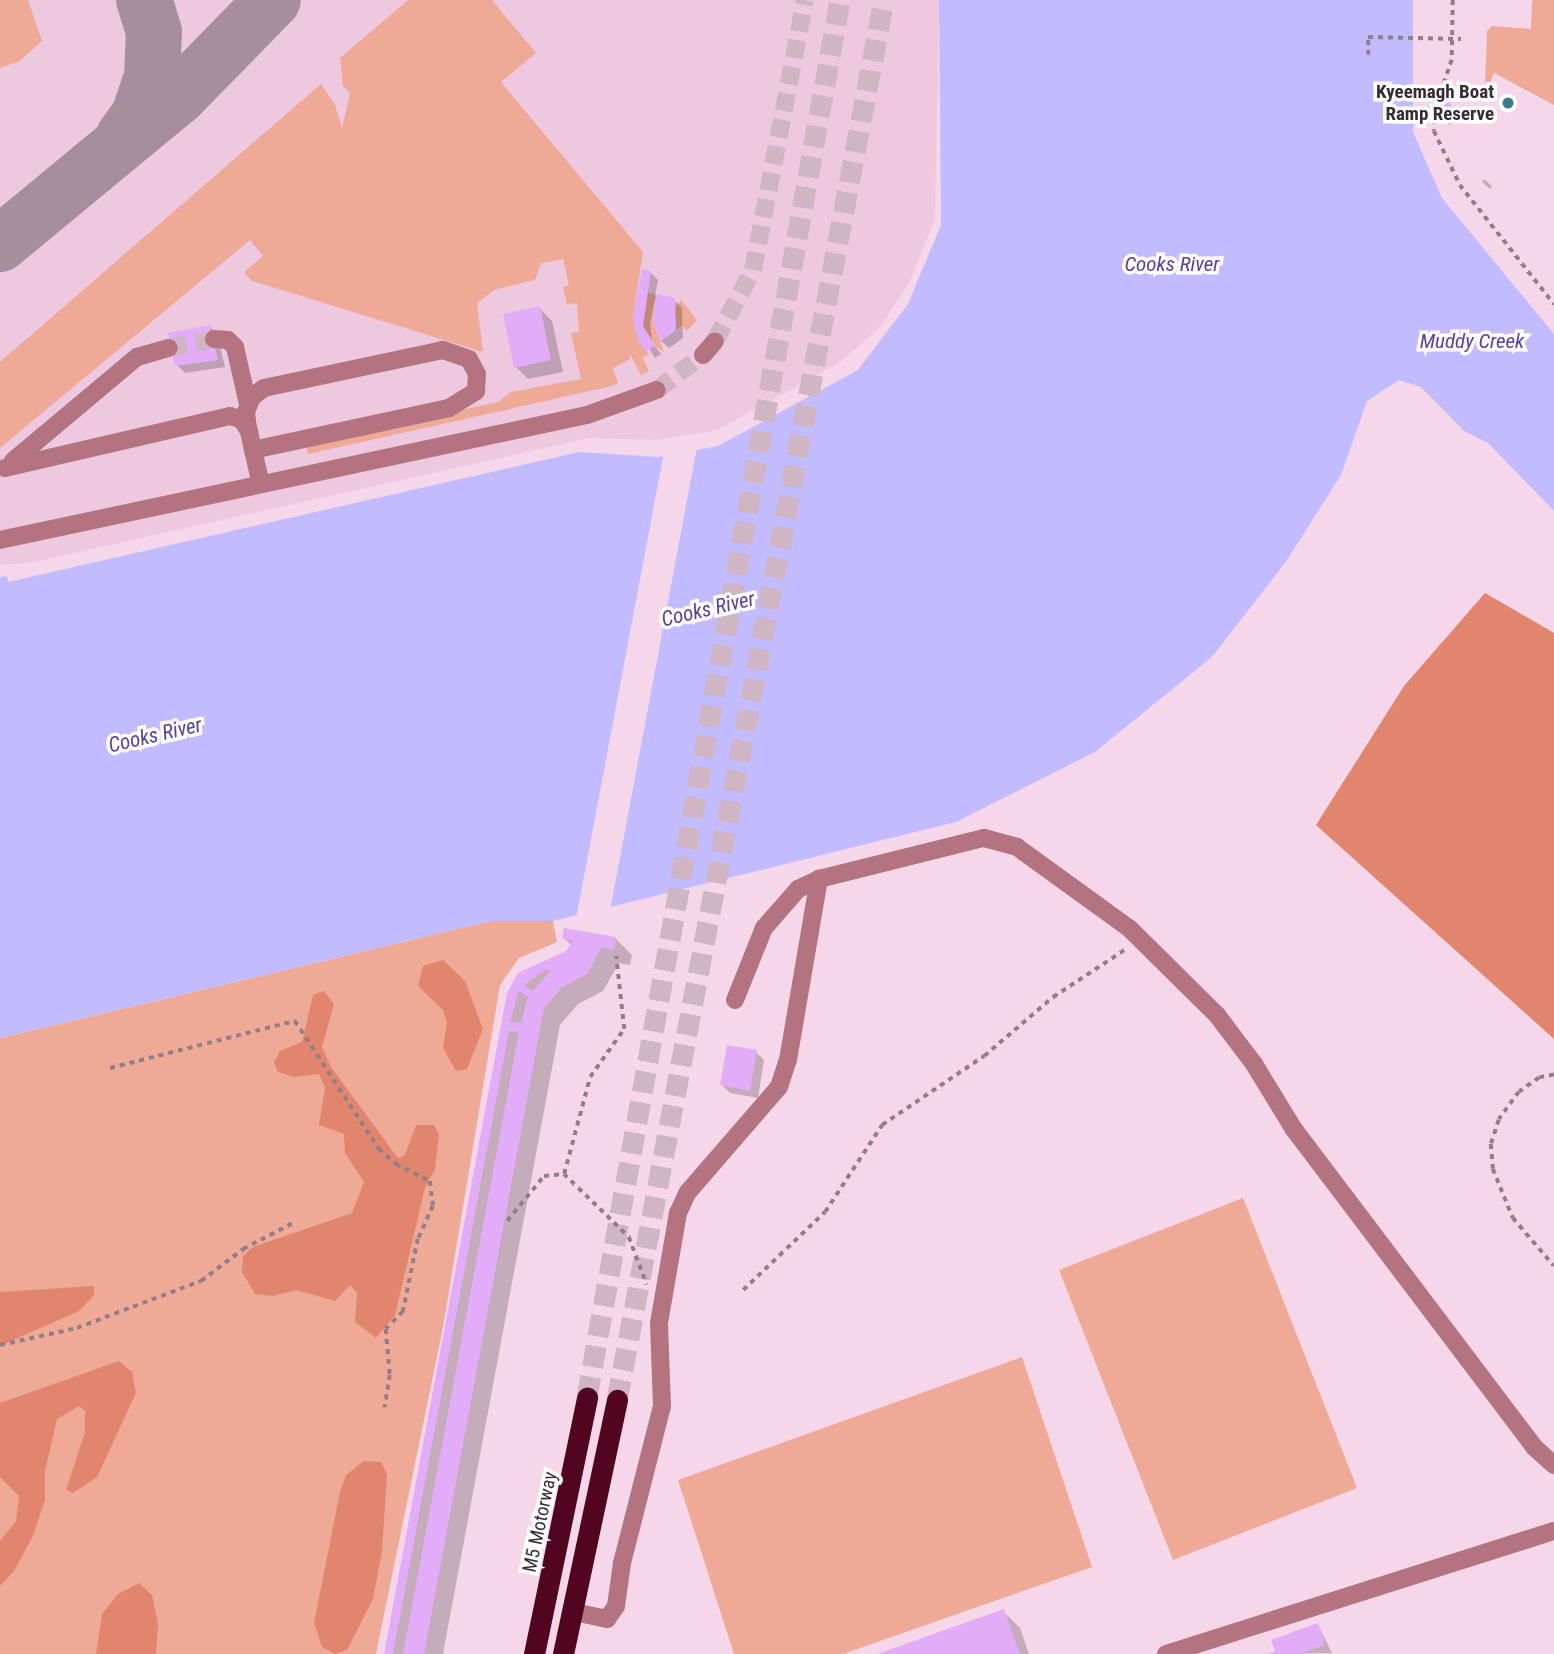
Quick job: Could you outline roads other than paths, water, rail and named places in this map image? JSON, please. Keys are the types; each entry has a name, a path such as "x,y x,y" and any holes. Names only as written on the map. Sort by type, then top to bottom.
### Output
{"highway":[{"name":"M5 Motorway","path":"534,1654 587,1398"},
{"path":"563,1654 581,1583 617,1400"}],"lane":[{"path":"214,339 229,340 235,347 253,397 249,431 261,484"},
{"path":"2,470 137,357 169,348"},
{"path":"253,397 443,350 470,359 479,384 470,398 449,408 253,450"},
{"path":"0,540 587,415 657,390"},
{"path":"2,470 230,416 242,420 249,431"},
{"path":"736,1000 764,928 777,908 798,889 819,879 984,838 1025,853 1129,928 1217,1015 1254,1064 1293,1128 1534,1447 1554,1465"},
{"path":"574,1612 607,1619 616,1606 622,1563 662,1406 658,1353 664,1294 678,1213 688,1192 779,1087 819,879"},
{"path":"1517,1402 1534,1447"},
{"path":"1166,1654 1554,1531"},
{"path":"550,1585 570,1572 581,1583"}],"water":[{"name":"Cooks River","path":"939,0 1413,0 1413,132 1442,198 1554,334 1554,511 1488,443 1464,431 1421,387 1399,380 1367,401 1341,475 1285,563 1212,657 1095,752 956,822 553,921 491,921 0,1038 0,577 7,576 8,582 579,452 658,457 718,446 858,370 908,304 941,225"}],"tunnel":[{"path":"715,341 753,270 805,0"},
{"path":"587,1397 840,0"},
{"path":"617,1400 884,0"},
{"path":"169,348 214,339"},
{"path":"657,390 703,355"}],"place":[{"name":"Kyeemagh Boat Ramp Reserve","path":"1508,103"}],"water label":[{"name":"Muddy Creek","path":"1472,341"}]}
